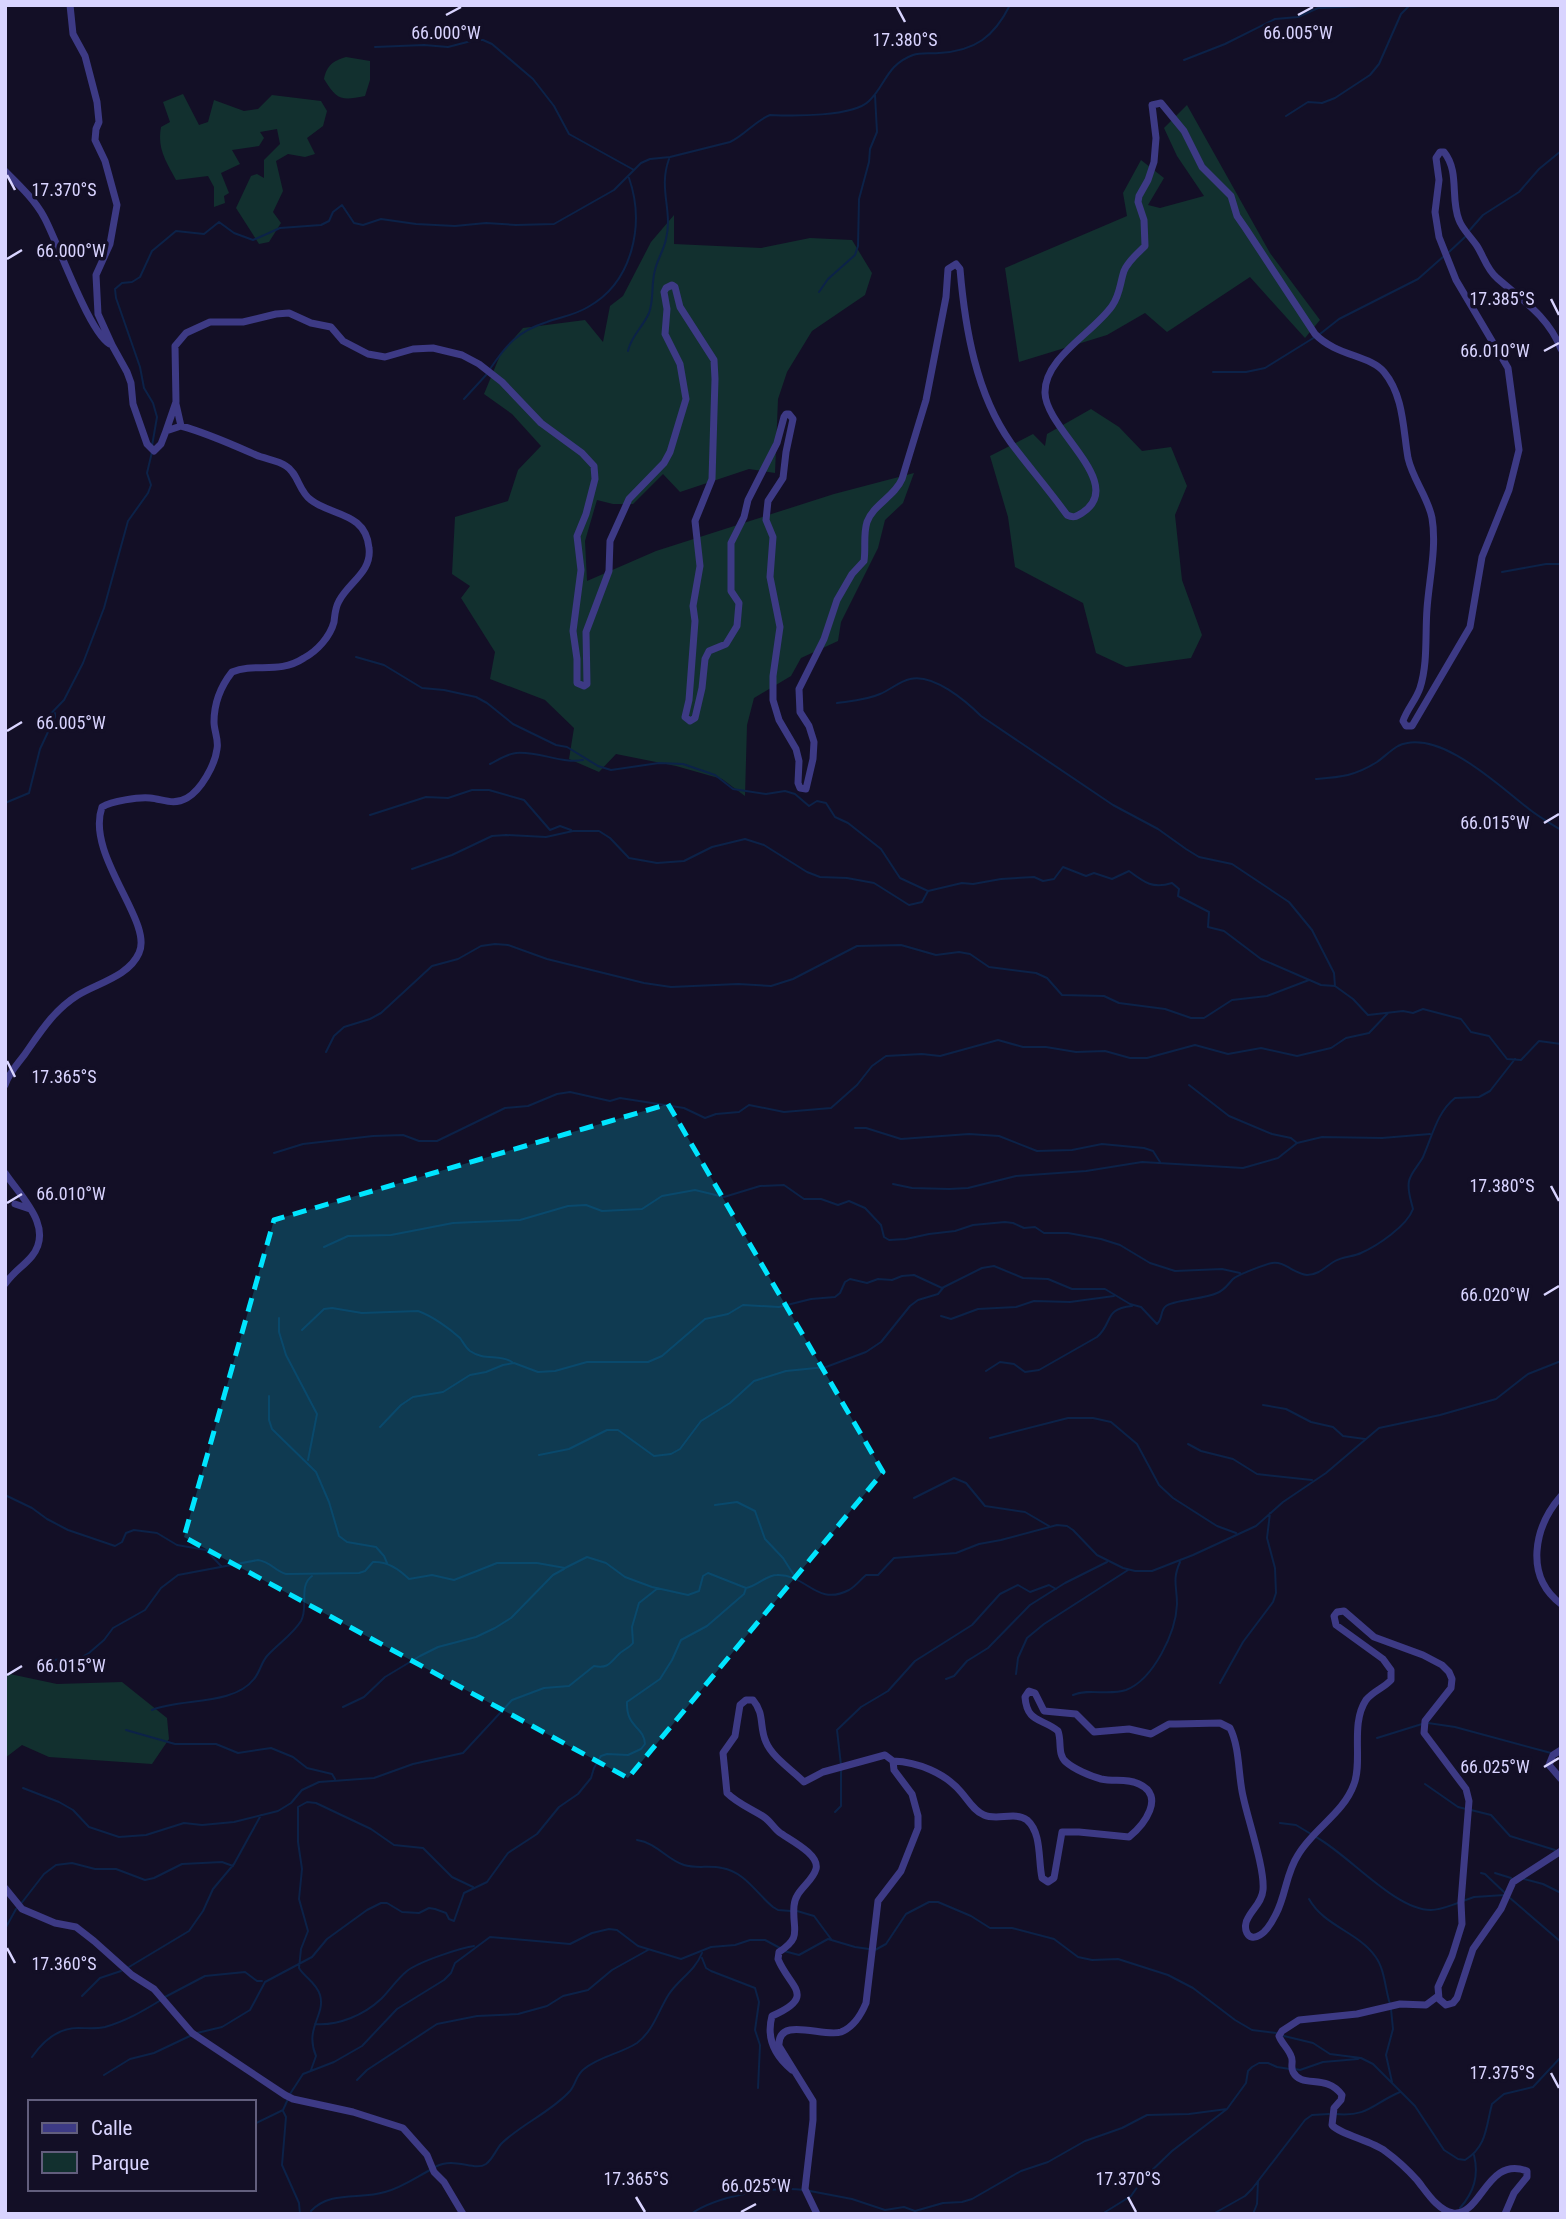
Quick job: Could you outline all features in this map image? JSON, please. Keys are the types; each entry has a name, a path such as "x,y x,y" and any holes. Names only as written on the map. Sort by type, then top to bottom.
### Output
{"street":[{"path":"70,5 73,34 85,56 97,102 100,122 95,140 105,161 117,205 110,244 96,282 98,314 127,372 133,404 148,448 154,451 157,449 176,404"},
{"path":"181,426 176,404 175,346 186,332 210,321 243,322 289,313 311,323 331,327 344,341 368,354 385,357 413,349 433,348 462,355 479,364 502,382 541,423 582,453 594,466 595,479 577,536 581,570 573,631 577,683 584,686 586,632 609,571 613,532 629,499 670,452 686,399 680,363 665,334 667,309 664,292 672,285 687,321 714,360 714,461 712,479 695,521 700,566 693,606 695,621 689,700 685,717 690,720 695,718 705,659 709,651 726,644 737,626 739,603 731,591 731,543 744,517 748,500 777,443 784,417 789,414 793,419 783,478 766,508 766,520 774,545 770,577 780,627 773,676 773,700 779,720 796,749 799,761 798,783 800,788 806,789 814,742 809,726 800,712 799,689 824,639 837,600 864,561 869,518 902,479 926,400 948,269 951,265 956,264 960,270 970,343 978,374 992,410 1010,442 1067,515 1078,516 1090,507 1097,491 1091,470 1069,442 1047,404 1045,393 1050,370 1108,311 1119,293 1125,268 1145,246 1144,220 1138,202 1154,162 1156,138 1152,105 1161,103 1166,108 1184,131 1202,167 1227,191 1246,229 1315,334 1340,352 1377,366 1385,373 1397,394 1409,459 1427,501 1433,529 1422,680 1416,700 1404,716 1406,726 1412,726 1470,627 1482,557 1509,490 1518,450 1508,368 1456,280 1439,237 1436,212 1439,180 1436,158 1440,152 1444,152 1448,157 1451,167 1459,220 1488,268 1537,312 1556,337 1561,349"},
{"path":"5,171 40,209 90,320 106,343 112,345"},
{"path":"5,1085 10,1072 47,1021 78,995 131,966 139,955 141,947 138,923 108,862 101,831 102,807 109,803 144,798 166,802 181,801 194,793 215,756 218,743 214,722 217,702 232,672 246,667 278,668 310,654 326,638 334,624 337,604 366,569 369,558 366,537 355,521 347,515 312,502 286,466 181,426 166,431"},
{"path":"5,1173 31,1209 39,1226 39,1244 5,1284"},
{"path":"15,1204 31,1209"},
{"path":"1561,1496 1544,1522 1536,1554 1537,1567 1546,1588 1561,1604"},
{"path":"797,2075 778,2057 770,2037 769,2025 772,2016 793,2005 796,1996 792,1980 778,1959 779,1952 791,1945 795,1936 795,1896 807,1882 816,1864 800,1845 727,1793 723,1753 735,1736 740,1705 746,1700 753,1700 760,1708 765,1740 804,1782 823,1772 885,1755 893,1761 916,1765 948,1780 978,1812 987,1817 1018,1817 1027,1820 1035,1835 1042,1878 1048,1882 1054,1878 1062,1832 1129,1837 1152,1807 1153,1799 1142,1785 1102,1779 1064,1760 1060,1754 1058,1731 1033,1717 1026,1708 1025,1697 1029,1691 1035,1693 1044,1711 1076,1714 1094,1732 1129,1728 1151,1734 1169,1724 1226,1725 1235,1744 1242,1795 1263,1880 1262,1897 1244,1928 1252,1938 1258,1937 1276,1915 1298,1853 1340,1806 1354,1784 1357,1773 1357,1738 1364,1704 1372,1694 1388,1684 1392,1675 1390,1667 1336,1625 1334,1616 1337,1612 1344,1611 1374,1637 1442,1665 1452,1679 1451,1688 1424,1721 1427,1737 1466,1788 1469,1801 1461,1902 1462,1924 1438,1987 1438,1996 1446,2005 1457,1998 1473,1949 1501,1909 1513,1882 1561,1851"},
{"path":"1561,1750 1549,1761 1551,1769 1561,1779"},
{"path":"817,2214 805,2189 813,2101 779,2046 781,2035 798,2029 828,2034 841,2031 860,2017 866,2003 878,1901 901,1871 918,1828 912,1794 894,1770 893,1761"},
{"path":"5,1888 22,1909 55,1923 70,1925 85,1934 117,1959 132,1975 154,1989 192,2033 285,2095 403,2128 427,2155 434,2172 444,2182 463,2214"},
{"path":"1438,1996 1426,2005 1400,2004 1357,2014 1299,2020 1279,2036 1293,2059 1294,2074 1308,2082 1323,2081 1337,2088 1342,2095 1341,2101 1334,2108 1332,2125 1336,2130 1384,2150 1416,2178 1433,2200 1444,2209 1453,2213 1463,2212 1494,2176 1507,2170 1527,2171 1527,2177 1514,2193 1505,2214"}],"highlighted area":[{"path":"668,1104 883,1472 628,1778 184,1537 274,1220"}],"green space":[{"path":"346,57 370,61 370,80 365,96 340,97 324,79 331,64"},
{"path":"183,94 199,125 208,122 214,100 244,111 258,109 272,95 321,101 327,111 323,126 307,138 315,154 305,157 288,154 276,161 283,191 273,212 281,223 269,242 259,244 236,208 251,176 257,174 264,178 264,160 280,144 277,129 260,132 264,138 259,146 232,150 240,164 221,173 229,193 224,196 225,203 214,207 214,187 208,176 176,180 161,148 161,127 170,122 163,102"},
{"path":"1187,105 1270,253 1320,320 1305,338 1250,277 1167,332 1145,313 1107,335 1019,362 1005,268 1127,216 1123,193 1141,160 1164,178 1148,205 1160,208 1204,196 1177,156 1164,128"},
{"path":"674,215 674,244 761,248 810,238 852,240 872,273 865,295 812,331 787,372 778,399 775,473 749,469 680,492 663,474 633,504 613,504 597,500 585,541 587,581 656,551 834,494 914,473 903,503 885,520 878,548 841,622 838,641 801,658 791,676 754,698 747,725 745,796 722,779 676,766 616,754 599,772 569,759 574,728 545,700 490,679 495,652 461,598 470,586 452,574 455,517 508,501 518,470 541,446 512,414 484,394 501,353 523,328 585,320 603,342 610,306 623,296 651,242"},
{"path":"1091,409 1119,427 1142,451 1171,447 1187,486 1175,515 1182,580 1202,635 1191,658 1126,667 1096,653 1083,603 1015,567 1008,517 990,456 1033,434 1045,446 1047,434"},
{"path":"5,1673 57,1684 122,1682 167,1718 169,1739 152,1764 49,1757 22,1745 5,1758"}],"waterway":[{"path":"152,446 157,417 144,388 115,289 122,283 132,282 140,277 152,251 176,231 204,234 219,222 234,233 253,240 280,228 321,225 329,221 333,212 342,205 354,223 363,225 381,219 455,226 486,223 554,224 614,190 641,163 650,159 670,157 730,142 770,115 837,113 861,106 875,95 892,70 904,59 916,54 952,52 973,45 990,34 1010,5"},
{"path":"1184,60 1225,44 1275,19 1298,17 1318,8 1387,5"},
{"path":"1286,116 1308,102 1322,103 1335,98 1370,75 1379,64 1401,14 1410,5"},
{"path":"375,47 448,47 475,40 492,44 533,79 554,106 569,134 634,170"},
{"path":"819,292 828,279 855,255 858,246 859,199 870,149 877,132 875,95"},
{"path":"1468,232 1483,215 1519,192 1539,169 1561,151"},
{"path":"628,351 649,313 655,270 666,239 668,218 665,180 669,159"},
{"path":"490,369 520,334 583,310 616,283 625,267 635,232 636,214 629,178"},
{"path":"1449,252 1465,237"},
{"path":"1320,334 1339,319 1418,279 1444,256"},
{"path":"1213,372 1246,372 1265,368 1315,337"},
{"path":"464,399 487,374"},
{"path":"40,725 64,700 83,663 104,608 128,521 151,485 147,473 152,452"},
{"path":"1502,572 1561,564"},
{"path":"356,657 384,665 422,688 476,697 513,724 556,745 567,747 598,766 611,770 659,763 683,764 715,775 733,789 766,794 785,791 795,794 809,806 817,801 826,803 835,817 848,823 881,849 900,878 928,891 962,883 973,884 1001,879 1034,877 1043,881 1054,879 1063,867 1086,876 1094,873 1112,879 1129,871 1149,884 1172,883 1179,889 1178,896 1209,912 1208,927 1224,931 1261,959 1321,985 1335,986 1353,999 1368,1015 1403,1011 1413,1013 1423,1009 1461,1019 1471,1032 1489,1036 1507,1059 1521,1060 1539,1041 1561,1044"},
{"path":"837,703 875,696 910,679 919,678 939,684 981,716 1113,805 1158,829 1199,857 1232,864 1289,902 1312,930 1334,973 1335,986"},
{"path":"5,803 29,793 40,749 55,713"},
{"path":"1316,779 1355,773 1377,762 1398,746 1414,742 1432,745 1468,762 1561,830"},
{"path":"490,764 516,753 583,760"},
{"path":"370,815 426,797 448,798 472,790 489,790 524,800 550,830 560,826 571,830"},
{"path":"412,869 452,855 492,836 546,837 573,831 599,831 610,838 629,858 657,863 684,861 712,847 745,839 764,845 807,872 820,877 874,883 909,905 922,902 928,891"},
{"path":"326,1052 334,1036 344,1027 381,1013 432,966 458,959 481,946 495,944 508,945 547,959 644,983 671,987 738,984 771,986 793,979 857,946 901,945 936,955 959,952 970,954 989,967 1036,973 1047,978 1062,995 1104,996 1119,1003 1165,1009 1191,1018 1204,1018 1232,1000 1267,996 1309,980"},
{"path":"274,1153 303,1144 373,1136 403,1135 419,1141 437,1141 505,1108 528,1106 557,1094 570,1092 610,1101 620,1098 684,1108 705,1118 739,1112 749,1105 784,1112 831,1108 857,1085 872,1066 886,1056 940,1056 998,1040 1023,1047 1046,1047 1076,1052 1105,1051 1130,1058 1147,1058 1195,1045 1228,1054 1261,1048 1297,1056 1331,1048 1346,1038 1369,1033 1388,1013"},
{"path":"380,1427 401,1405 413,1397 443,1392 470,1375 514,1363 538,1372 555,1371 587,1362 648,1362 662,1356 705,1319 728,1314 743,1305 779,1307 811,1299 835,1297 850,1279 867,1283 914,1275 942,1288 982,1268 994,1266 1023,1278 1048,1279 1072,1289 1105,1289 1130,1304 1141,1307 1157,1324 1164,1308 1170,1304 1217,1293 1236,1277 1269,1264 1281,1264 1302,1274 1315,1274 1338,1259 1375,1246 1405,1222 1413,1209 1408,1188 1410,1178 1423,1157 1444,1110 1455,1098 1479,1097 1490,1091 1515,1059"},
{"path":"1189,1085 1229,1116 1272,1134 1291,1138 1297,1143"},
{"path":"855,1128 866,1128 901,1139 969,1134 999,1136 1037,1151 1072,1150 1102,1144 1144,1148 1153,1151 1160,1162"},
{"path":"893,1184 912,1188 968,1188 1016,1176 1086,1171 1142,1162 1243,1168 1278,1158 1297,1143 1322,1137 1382,1138 1430,1134"},
{"path":"324,1247 348,1236 391,1235 453,1223 520,1220 568,1206 586,1205 602,1211 642,1209 662,1196 695,1190 724,1197 760,1186 784,1185 804,1199 821,1199 838,1205 849,1201 865,1208 881,1225 884,1237 889,1240 1005,1222 1024,1228 1035,1227 1044,1233 1068,1233 1101,1239 1120,1245 1150,1263 1175,1271 1222,1269 1240,1273"},
{"path":"539,1455 569,1449 607,1430 618,1430 654,1456 671,1454 680,1449 701,1421 730,1403 754,1381 786,1371 826,1367 866,1352 881,1342 910,1306 918,1300 938,1294 943,1288"},
{"path":"941,1316 951,1319 978,1309 1016,1307 1034,1301 1070,1302 1114,1296"},
{"path":"986,1371 1000,1362 1014,1364 1025,1372 1039,1370 1097,1337 1113,1313 1132,1306"},
{"path":"302,1330 324,1309 362,1313 418,1311 451,1330 475,1354 512,1362"},
{"path":"279,1318 279,1332 286,1355 317,1414 308,1460"},
{"path":"39,1668 54,1660 82,1657 89,1653 113,1628 145,1610 161,1588 178,1575 258,1560 286,1574 359,1573 365,1571 373,1562 378,1562 392,1566 409,1579 432,1575 454,1580 497,1563 537,1563 565,1568 587,1557 606,1563 625,1577 652,1587 688,1595 699,1591 703,1576 708,1573 746,1588 773,1575 787,1576 828,1595 849,1590 866,1575 878,1575 894,1558 956,1553 979,1544 1057,1525 1067,1526 1097,1555 1123,1568 1152,1571 1256,1526 1283,1502 1326,1473 1379,1428 1496,1399 1528,1374 1561,1361"},
{"path":"269,1396 269,1420 272,1429 316,1472 339,1536 347,1542 376,1547 387,1563"},
{"path":"1263,1405 1286,1409 1311,1422 1333,1427 1343,1436 1365,1439"},
{"path":"990,1438 1068,1418 1093,1418 1111,1422 1137,1444 1159,1485 1173,1498 1217,1526 1236,1533"},
{"path":"1188,1444 1201,1451 1233,1459 1257,1474 1312,1480"},
{"path":"914,1498 954,1478 966,1483 985,1506 1025,1512 1049,1526"},
{"path":"5,1495 68,1530 115,1546 122,1542 126,1533 134,1530 157,1533 177,1545 206,1550 221,1566"},
{"path":"715,1505 737,1502 755,1511 765,1539 783,1558 797,1580"},
{"path":"1220,1683 1243,1642 1273,1602 1276,1593 1275,1568 1267,1538 1270,1513"},
{"path":"946,1679 954,1676 967,1661 988,1648 1030,1605 1065,1583 1107,1562"},
{"path":"1073,1695 1126,1690 1146,1676 1162,1653 1173,1628 1177,1604 1176,1578 1180,1562"},
{"path":"343,1707 364,1697 385,1677 420,1656 438,1647 476,1637 495,1628 511,1618 553,1575 564,1569"},
{"path":"1016,1674 1018,1658 1027,1638 1044,1624 1128,1570"},
{"path":"152,1710 220,1698 245,1688 256,1676 267,1656 301,1621 304,1591 312,1576"},
{"path":"841,1765 837,1730 861,1707 888,1691 915,1661 972,1625 1000,1594 1018,1585 1030,1592 1049,1585 1056,1589"},
{"path":"23,1788 73,1810 89,1827 119,1837 146,1835 184,1823 202,1825 234,1822 278,1811 291,1803 302,1790 319,1782 374,1778 413,1764 463,1753 512,1700 544,1688 569,1686 594,1666 603,1667 611,1663 633,1643 632,1627 639,1603 658,1588"},
{"path":"197,2033 222,2027 250,2010 265,1982 312,1957 327,1939 381,1903 387,1903 402,1912 419,1913 429,1908 435,1909 446,1913 449,1919 454,1921 464,1893 487,1882 508,1853 537,1834 559,1807 578,1794 591,1778 601,1756 628,1755 641,1749 645,1744 644,1738 629,1717 627,1702 660,1679 681,1640 707,1626 744,1594 746,1588"},
{"path":"1428,1723 1455,1727 1551,1753"},
{"path":"1377,1738 1422,1724"},
{"path":"126,1730 175,1744 216,1744 238,1753 271,1748 293,1757 307,1768 332,1774 335,1779"},
{"path":"835,1812 841,1806 841,1770"},
{"path":"1425,1784 1458,1807 1466,1809"},
{"path":"311,2070 316,2056 312,2037 321,2002 316,1987 299,1968 301,1949 308,1931 299,1899 302,1869 298,1842 298,1807 307,1802 316,1803 371,1829 394,1845 423,1848 452,1877 473,1887"},
{"path":"1471,1810 1491,1815 1510,1836 1555,1850"},
{"path":"129,1967 189,1931 203,1911 213,1889 234,1864 261,1815"},
{"path":"1280,1823 1296,1825 1311,1834"},
{"path":"1316,1837 1387,1892 1417,1908 1441,1909 1458,1903"},
{"path":"637,1840 650,1844 684,1865 730,1870 744,1878 773,1907 791,1911"},
{"path":"20,1905 44,1874 56,1865 72,1863 95,1869 116,1869 145,1880 182,1864 222,1862 233,1866"},
{"path":"1481,1873 1506,1894"},
{"path":"1495,1873 1511,1878"},
{"path":"1524,1879 1561,1893"},
{"path":"1463,1901 1474,1897 1505,1895"},
{"path":"1510,1898 1561,1942"},
{"path":"1309,1899 1323,1916 1360,1941 1375,1956 1383,1973 1390,2004"},
{"path":"875,1950 886,1944 906,1914 929,1902 938,1902 971,1916 990,1928 1012,1928 1054,1939 1078,1957 1092,1960 1118,1959 1168,1975 1193,1988 1252,2030 1276,2033"},
{"path":"5,1929 16,1909"},
{"path":"797,1911 814,1916 831,1939"},
{"path":"290,2094 303,2074 334,2062 362,2046 397,2009 444,1980 455,1963 490,1937 570,1944 592,1933 609,1929 617,1930 638,1946 681,1959 711,1947 735,1945 750,1940 765,1940 780,1948"},
{"path":"784,1951 799,1955 828,1939 869,1949"},
{"path":"315,2024 342,2021 359,2014 381,1999 412,1967 474,1946"},
{"path":"357,2080 367,2070 437,2024 477,2016 518,2014 547,2006 563,1996 588,1990 612,1970 648,1950"},
{"path":"435,2167 450,2163 476,2166 486,2164 510,2136 562,2098 584,2069 637,2043 652,2026 669,1994 702,1953"},
{"path":"702,1958 706,1968 711,1971 755,1988 759,2002 755,2030 760,2045 758,2088"},
{"path":"82,1996 100,1978 121,1971"},
{"path":"165,1997 205,1976 245,1972 257,1981 262,1981"},
{"path":"32,2057 46,2041 64,2030 113,2025 161,2000"},
{"path":"1391,2009 1393,2029 1386,2055 1392,2082"},
{"path":"104,2075 130,2059 154,2053 192,2035"},
{"path":"1284,2036 1313,2043 1330,2054 1361,2058 1373,2064 1415,2106 1444,2150 1458,2159 1465,2160 1482,2142 1492,2104 1504,2094 1533,2087 1561,2057"},
{"path":"1295,2069 1300,2070 1323,2062 1358,2059"},
{"path":"1102,2214 1131,2196 1143,2179 1172,2151 1227,2109 1246,2083 1248,2071 1252,2067 1259,2063 1268,2063 1290,2069"},
{"path":"1335,2114 1363,2112 1400,2092"},
{"path":"256,2123 283,2110 288,2099"},
{"path":"810,2191 852,2199 885,2210 904,2207 915,2211 943,2203 962,2202 1021,2171 1048,2162 1085,2141 1122,2128 1147,2115 1189,2114 1227,2109"},
{"path":"283,2111 286,2117 282,2165 299,2203 300,2214"},
{"path":"1213,2214 1245,2196 1252,2189 1305,2120 1312,2115 1329,2114"},
{"path":"1460,2208 1474,2183 1474,2155"},
{"path":"311,2211 327,2200 391,2190 430,2170"},
{"path":"1253,2214 1257,2204 1258,2181"},
{"path":"691,2214 730,2197 777,2190 804,2190"}]}
